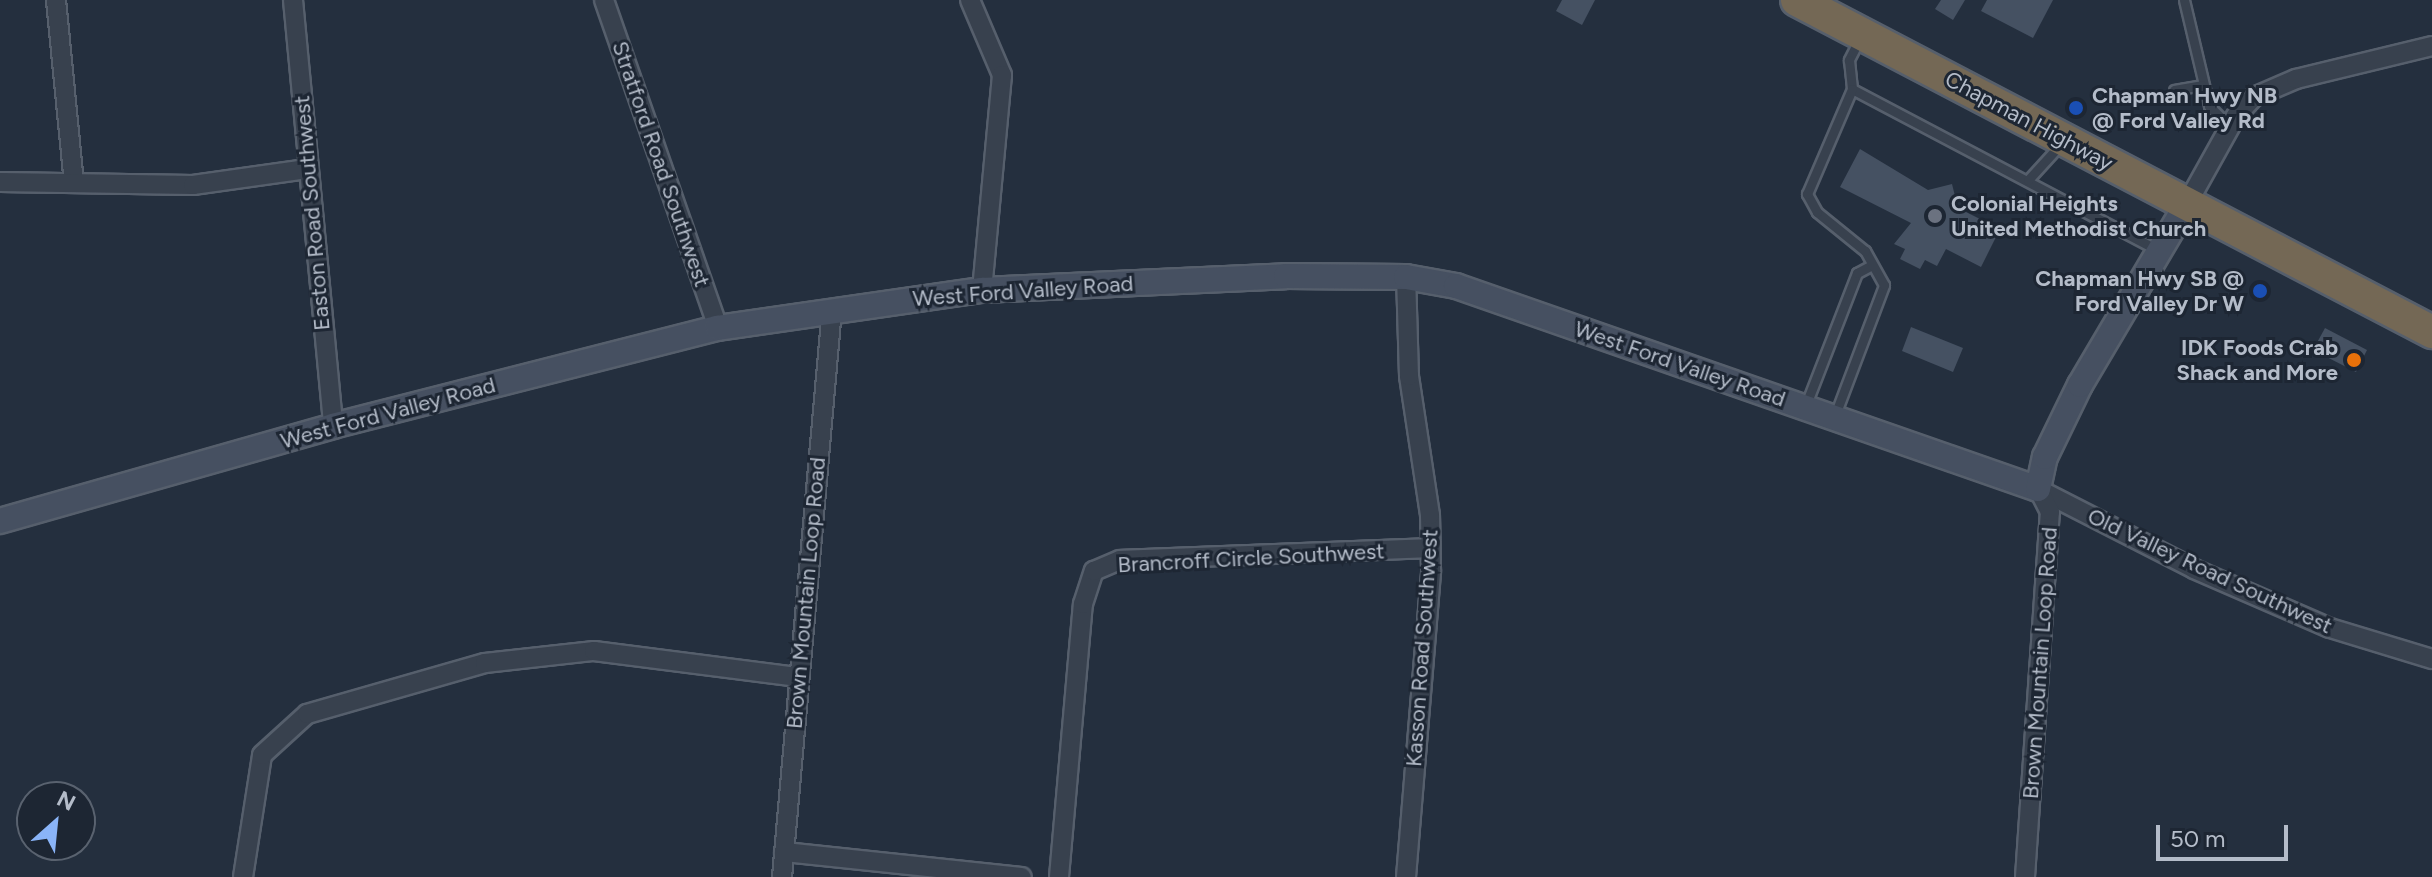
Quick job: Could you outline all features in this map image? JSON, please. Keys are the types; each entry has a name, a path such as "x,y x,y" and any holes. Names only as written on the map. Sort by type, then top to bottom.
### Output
{"highway":[{"name":"Chapman Highway","path":"1797,0 2432,332"}],"street":[{"path":"56,0 74,182"},
{"name":"Easton Road Southwest","path":"293,0 333,426"},
{"name":"Stratford Road Southwest","path":"604,0 718,328"},
{"path":"970,0 1002,75 982,290"},
{"path":"2038,489 2045,457 2080,385 2230,127 2254,97 2288,82 2432,46"},
{"path":"0,182 193,185 307,169"},
{"name":"West Ford Valley Road","path":"0,521 333,426 718,328 832,309 982,290 1406,277 1509,302 2038,489"},
{"name":"Kasson Road Southwest","path":"1406,277 1409,376 1430,548 1406,877"},
{"name":"Brown Mountain Loop Road","path":"782,877 832,309"},
{"name":"Old Valley Road Southwest","path":"2038,489 2330,628 2432,659"},
{"name":"Brown Mountain Loop Road","path":"2025,877 2050,512 2038,489"},
{"name":"Brancroff Circle Southwest","path":"1059,877 1083,604 1094,571 1120,560 1430,548"},
{"path":"243,877 262,755 307,714 485,663 594,651 798,677"},
{"path":"784,852 1022,877"}],"lane":[{"path":"2184,0 2209,106 2230,127"},
{"path":"1835,418 1884,285 1852,237 1809,205 1807,194 1852,89 1849,60 1862,34"},
{"path":"2174,90 2202,85"},
{"path":"1852,89 2159,251"},
{"path":"2028,180 2051,161 2063,139"},
{"path":"1805,407 1857,273 1872,265"}],"building":[{"path":"1562,0 1595,0 1582,25 1556,11"},
{"path":"1941,0 1965,0 1953,20 1935,9"},
{"path":"1987,0 2053,0 2033,38 1981,11"},
{"name":"Colonial Heights United Methodist Church","path":"1860,149 1928,190 1952,184 1958,208 2000,229 1981,267 1946,249 1937,266 1925,260 1920,269 1900,259 1905,249 1894,244 1911,223 1840,187"},
{"path":"1911,327 1963,348 1953,372 1902,351"},
{"path":"2325,328 2367,350 2356,372 2313,350"}],"place":[{"name":"Chapman Hwy NB @ Ford Valley Rd","path":"2076,108"},
{"name":"Colonial Heights United Methodist Church","path":"1935,216"},
{"name":"Chapman Hwy SB @ Ford Valley Dr W","path":"2260,291"},
{"name":"IDK Foods Crab Shack and More","path":"2354,360"}]}
